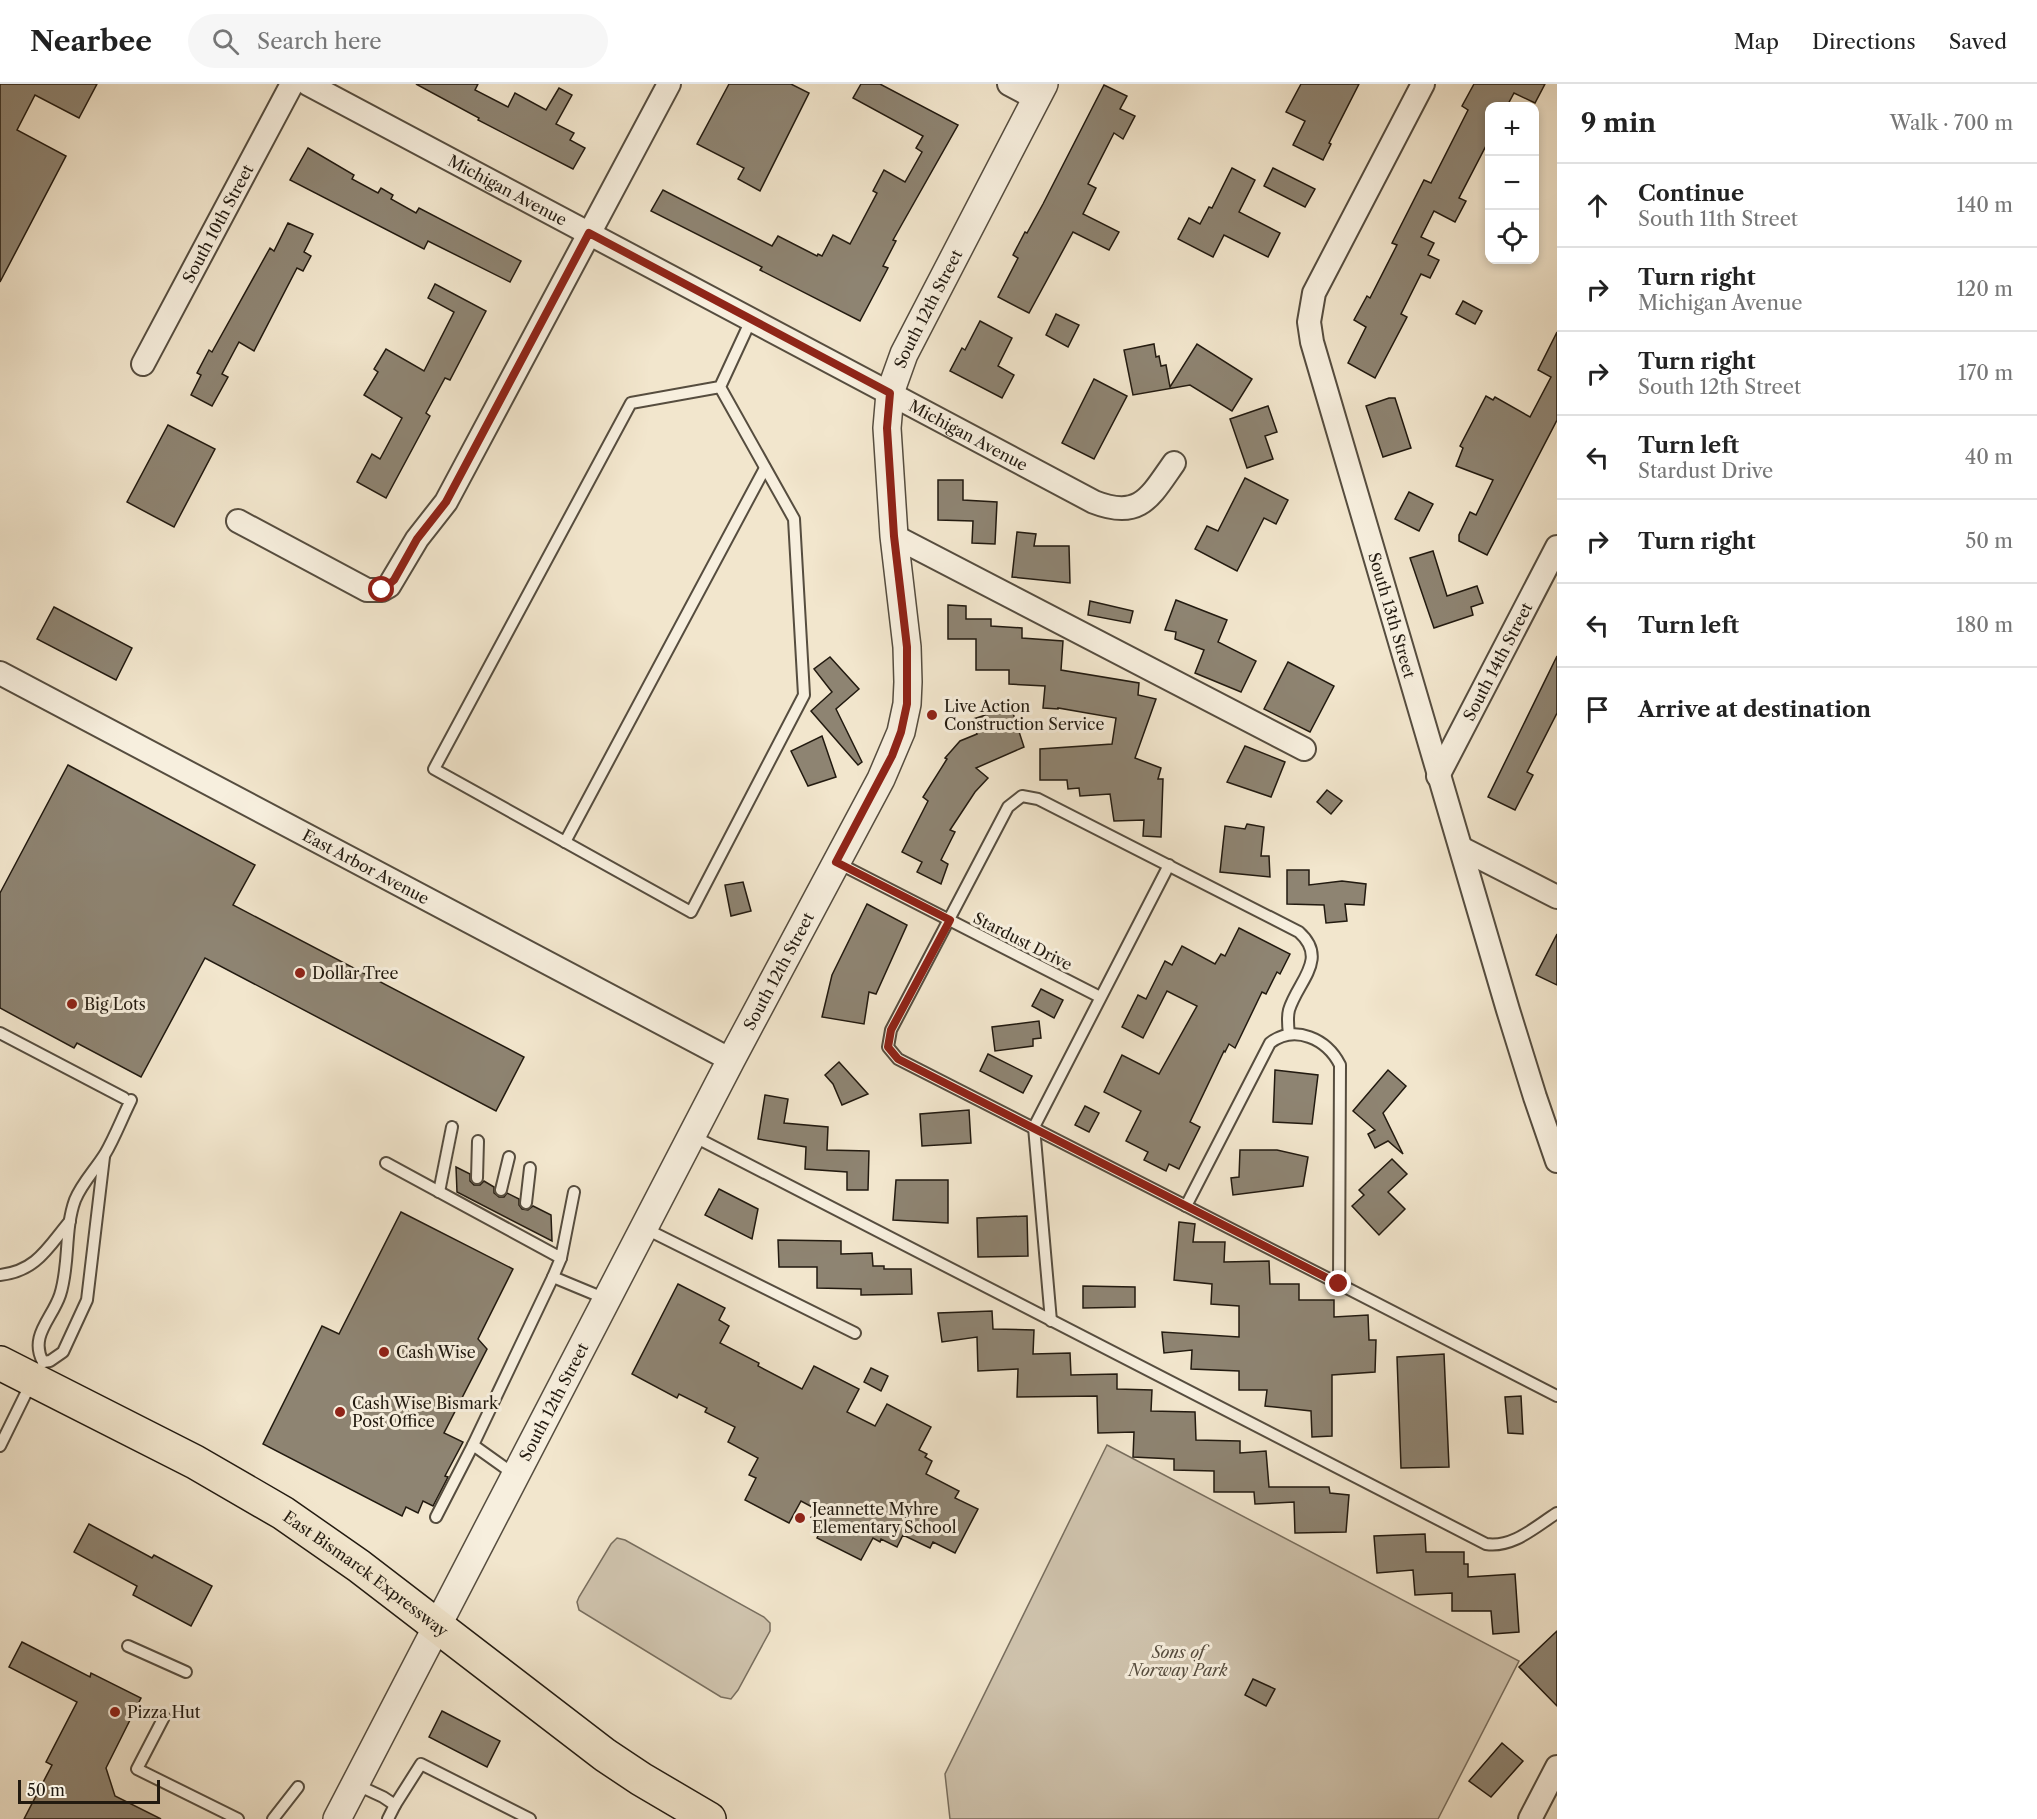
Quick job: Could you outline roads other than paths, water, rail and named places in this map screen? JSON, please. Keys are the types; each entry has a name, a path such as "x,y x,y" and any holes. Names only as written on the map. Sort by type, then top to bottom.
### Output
{"main road":[{"name":"East Bismarck Expressway","path":"0,1363 38,1371 273,1507 334,1547 614,1761 651,1786 709,1819"}],"street":[{"name":"South 10th Street","path":"143,364 292,84"},
{"name":"Michigan Avenue","path":"308,84 1107,507 1120,509 1135,507 1147,499 1174,463"},
{"path":"238,521 368,590 382,590 389,586 417,539 446,502 669,84"},
{"path":"1009,84 1040,91"},
{"name":"South 13th Street","path":"1423,84 1314,293 1310,322 1312,342 1522,1058 1557,1161"},
{"name":"South 12th Street","path":"337,1819 897,743 907,704 908,665 894,536 887,428 890,393 904,354 1040,91"},
{"path":"894,536 1304,749"},
{"name":"South 14th Street","path":"1438,776 1557,547"},
{"name":"East Arbor Avenue","path":"0,673 731,1060"},
{"path":"1461,848 1557,897"},
{"path":"1530,1819 1557,1767"}],"lane":[{"path":"720,387 751,320"},
{"path":"720,387 794,519 804,695 691,912 434,769 631,403 720,387"},
{"path":"565,842 765,468"},
{"path":"1289,1034 1287,1017 1311,966 1311,947 1307,939 1299,932 1038,799 1022,796 1008,807 891,1030 888,1047 898,1059 1557,1396"},
{"name":"Stardust Drive","path":"836,862 1100,997"},
{"path":"1052,1321 1034,1127 1169,865"},
{"path":"0,1033 127,1099 105,1155 74,1202 63,1284 55,1307 38,1339 38,1371"},
{"path":"1186,1206 1270,1043 1278,1037 1289,1034 1300,1034 1319,1041 1334,1053 1340,1065 1339,1284"},
{"path":"439,1192 452,1126"},
{"path":"692,1136 1486,1544 1496,1546 1516,1540 1557,1514"},
{"path":"477,1178 478,1140"},
{"path":"0,1446 38,1371 63,1352 87,1300 105,1155"},
{"path":"501,1190 509,1157"},
{"path":"386,1163 439,1192 475,1206 499,1219 524,1238 561,1258"},
{"path":"526,1203 530,1168"},
{"path":"436,1517 473,1445 561,1258 574,1192"},
{"path":"0,1275 16,1273 32,1266 70,1220"},
{"path":"523,1226 524,1238"},
{"path":"644,1227 855,1333"},
{"path":"553,1276 607,1299"},
{"path":"473,1445 515,1475"},
{"path":"128,1646 186,1672"},
{"path":"164,1717 137,1769 238,1819"},
{"path":"388,1819 421,1764 530,1819"},
{"path":"355,1784 395,1805"},
{"path":"273,1819 298,1787"}],"place":[{"name":"Live Action Construction Service","path":"932,715"},
{"name":"Dollar Tree","path":"300,973"},
{"name":"Big Lots","path":"72,1004"},
{"name":"Cash Wise","path":"384,1352"},
{"name":"Cash Wise Bismark Post Office","path":"340,1412"},
{"name":"Jeannette Myhre Elementary School","path":"800,1518"},
{"name":"Pizza Hut","path":"115,1712"}],"park label":[{"name":"Sons of Norway Park","path":"1178,1661"}]}
